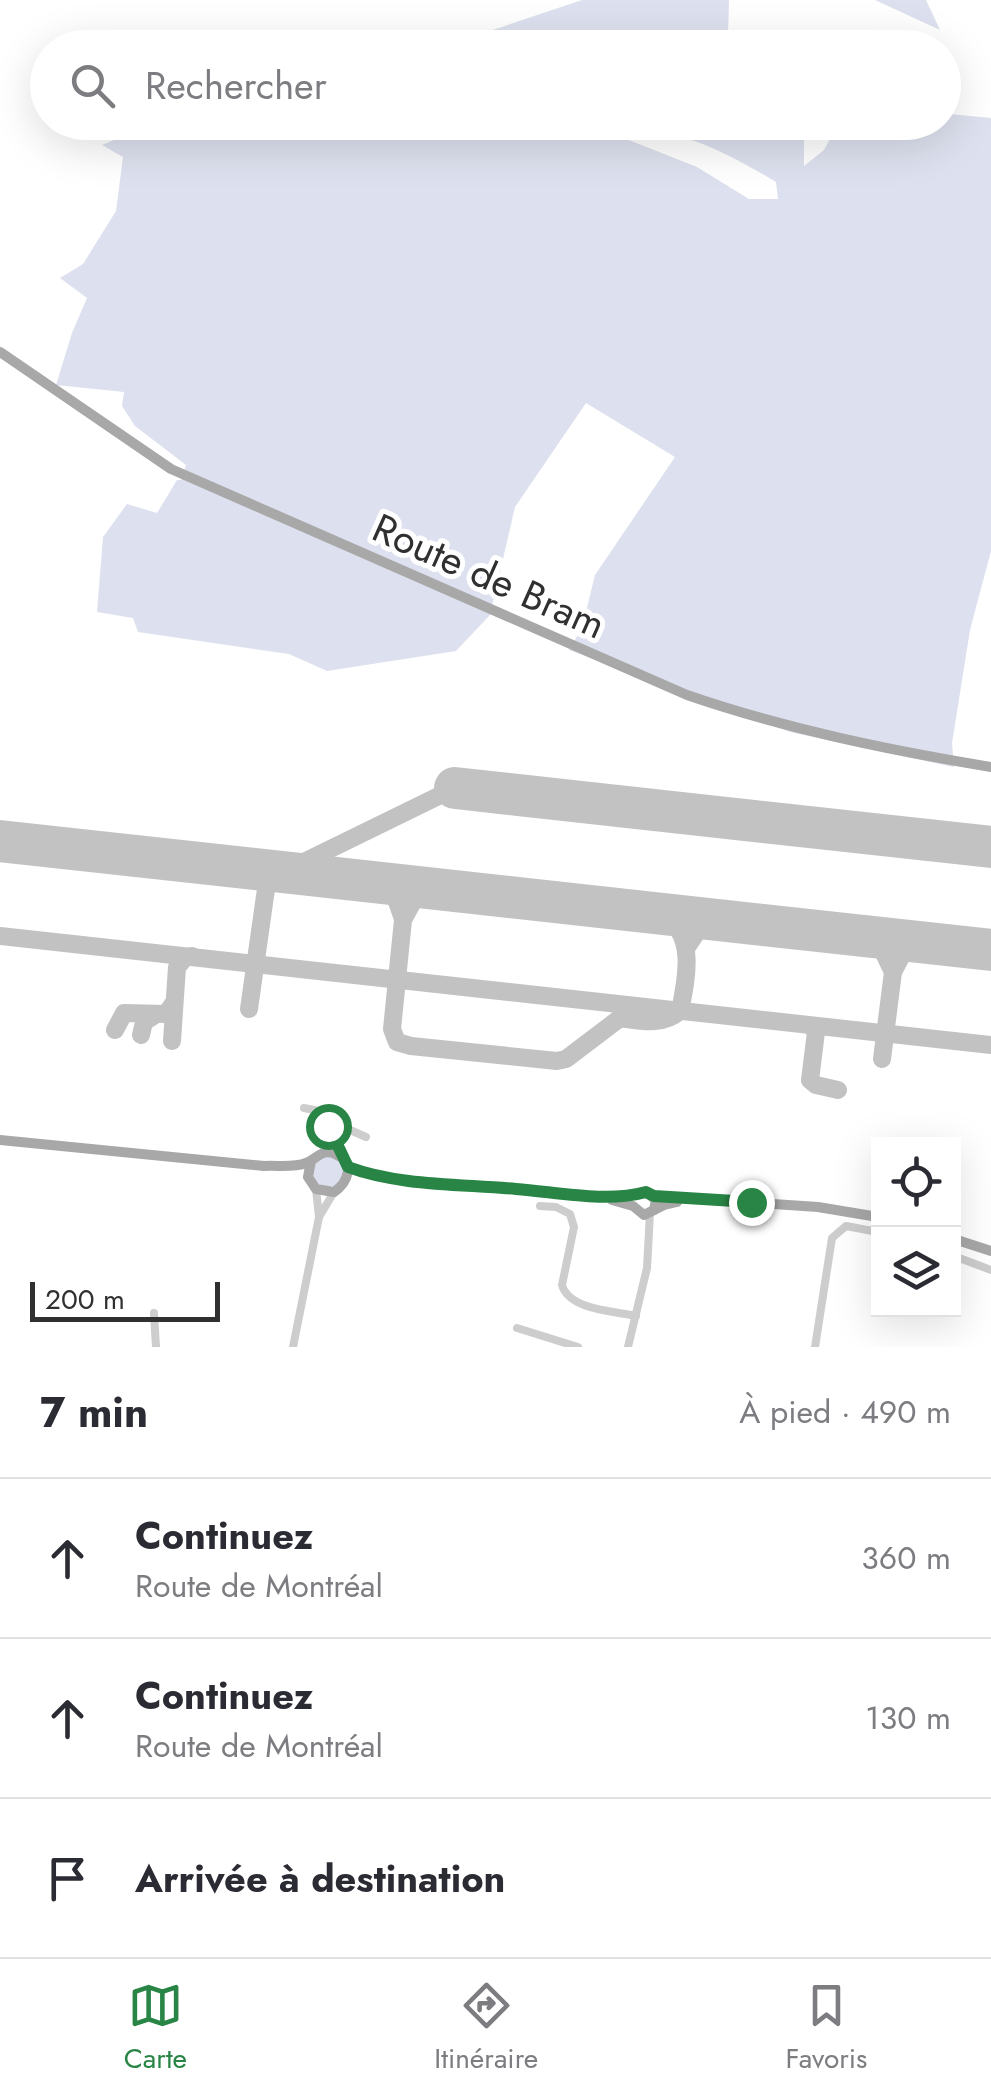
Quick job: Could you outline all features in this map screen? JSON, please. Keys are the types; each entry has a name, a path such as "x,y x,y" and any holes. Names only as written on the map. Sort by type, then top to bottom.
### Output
{"main road":[{"name":"Route de Bram","path":"0,352 171,470 687,695 753,718 826,736 991,768"},
{"path":"0,1140 264,1166 303,1165 332,1152 345,1162 383,1177"},
{"path":"313,1185 308,1171 316,1157"},
{"path":"345,1162 346,1182"},
{"path":"264,1166 290,1172 334,1192 346,1182 383,1177 597,1196 643,1208 698,1200"},
{"path":"643,1208 646,1192 698,1200 818,1207 871,1216"},
{"path":"643,1208 654,1196"},
{"path":"961,1239 990,1249"}],"street":[{"path":"304,1108 324,1112 335,1127 345,1162"},
{"path":"335,1127 366,1137"},
{"path":"316,1157 335,1127"},
{"path":"313,1185 320,1217"},
{"path":"293,1347 320,1217 334,1192"},
{"path":"540,1206 556,1207 570,1214 574,1227 562,1286 564,1294 572,1301 636,1316"},
{"path":"628,1347 647,1268 648,1232 643,1208"},
{"path":"814,1347 832,1238 846,1226 871,1231"},
{"path":"961,1259 991,1270"},
{"path":"154,1313 156,1347"},
{"path":"517,1328 578,1347"}],"shaded area":[{"path":"582,0 729,0 728,30 493,30"},
{"path":"875,0 926,0 940,30"},
{"path":"961,115 991,118 991,551 970,630 952,743 954,767 790,732 569,650 582,628 595,575 675,457 586,403 515,507 490,615 456,651 327,671 289,654 138,632 133,618 97,612 103,537 127,504 157,513 177,480 181,480 186,465 135,426 122,406 124,392 56,385 87,298 60,278 83,264 116,211 123,157 102,145 114,140 629,140 697,167 749,199 778,199 776,182 692,140 804,140 804,166 824,150 829,140 961,140"},
{"path":"328,1157 339,1161 343,1172 339,1183 328,1187 317,1183 313,1172 317,1161"}],"taxiway":[{"path":"249,1009 266,889 271,878 455,788"},
{"path":"374,882 395,896 403,919"},
{"path":"437,889 416,896 403,920 392,1029 397,1042 411,1046 557,1061 566,1059 620,1018 652,1021 673,1016 680,1011 686,956 679,931 659,913"},
{"path":"687,947 699,929 720,920"},
{"path":"859,935 880,945 893,972"},
{"path":"0,936 991,1045"},
{"path":"882,1059 893,972 903,953 928,943"},
{"path":"172,1041 177,967 192,956"},
{"path":"115,1030 124,1013 166,1014 173,1004"},
{"path":"141,1035 144,1022 155,1015"},
{"path":"811,1026 816,1032 810,1080 838,1090"}],"runway":[{"path":"455,788 991,847"},
{"path":"0,841 991,950"}],"route":[{"path":"328,1126 337,1130 338,1146 348,1167 383,1177 597,1196 649,1192 654,1196 751,1202"}]}
